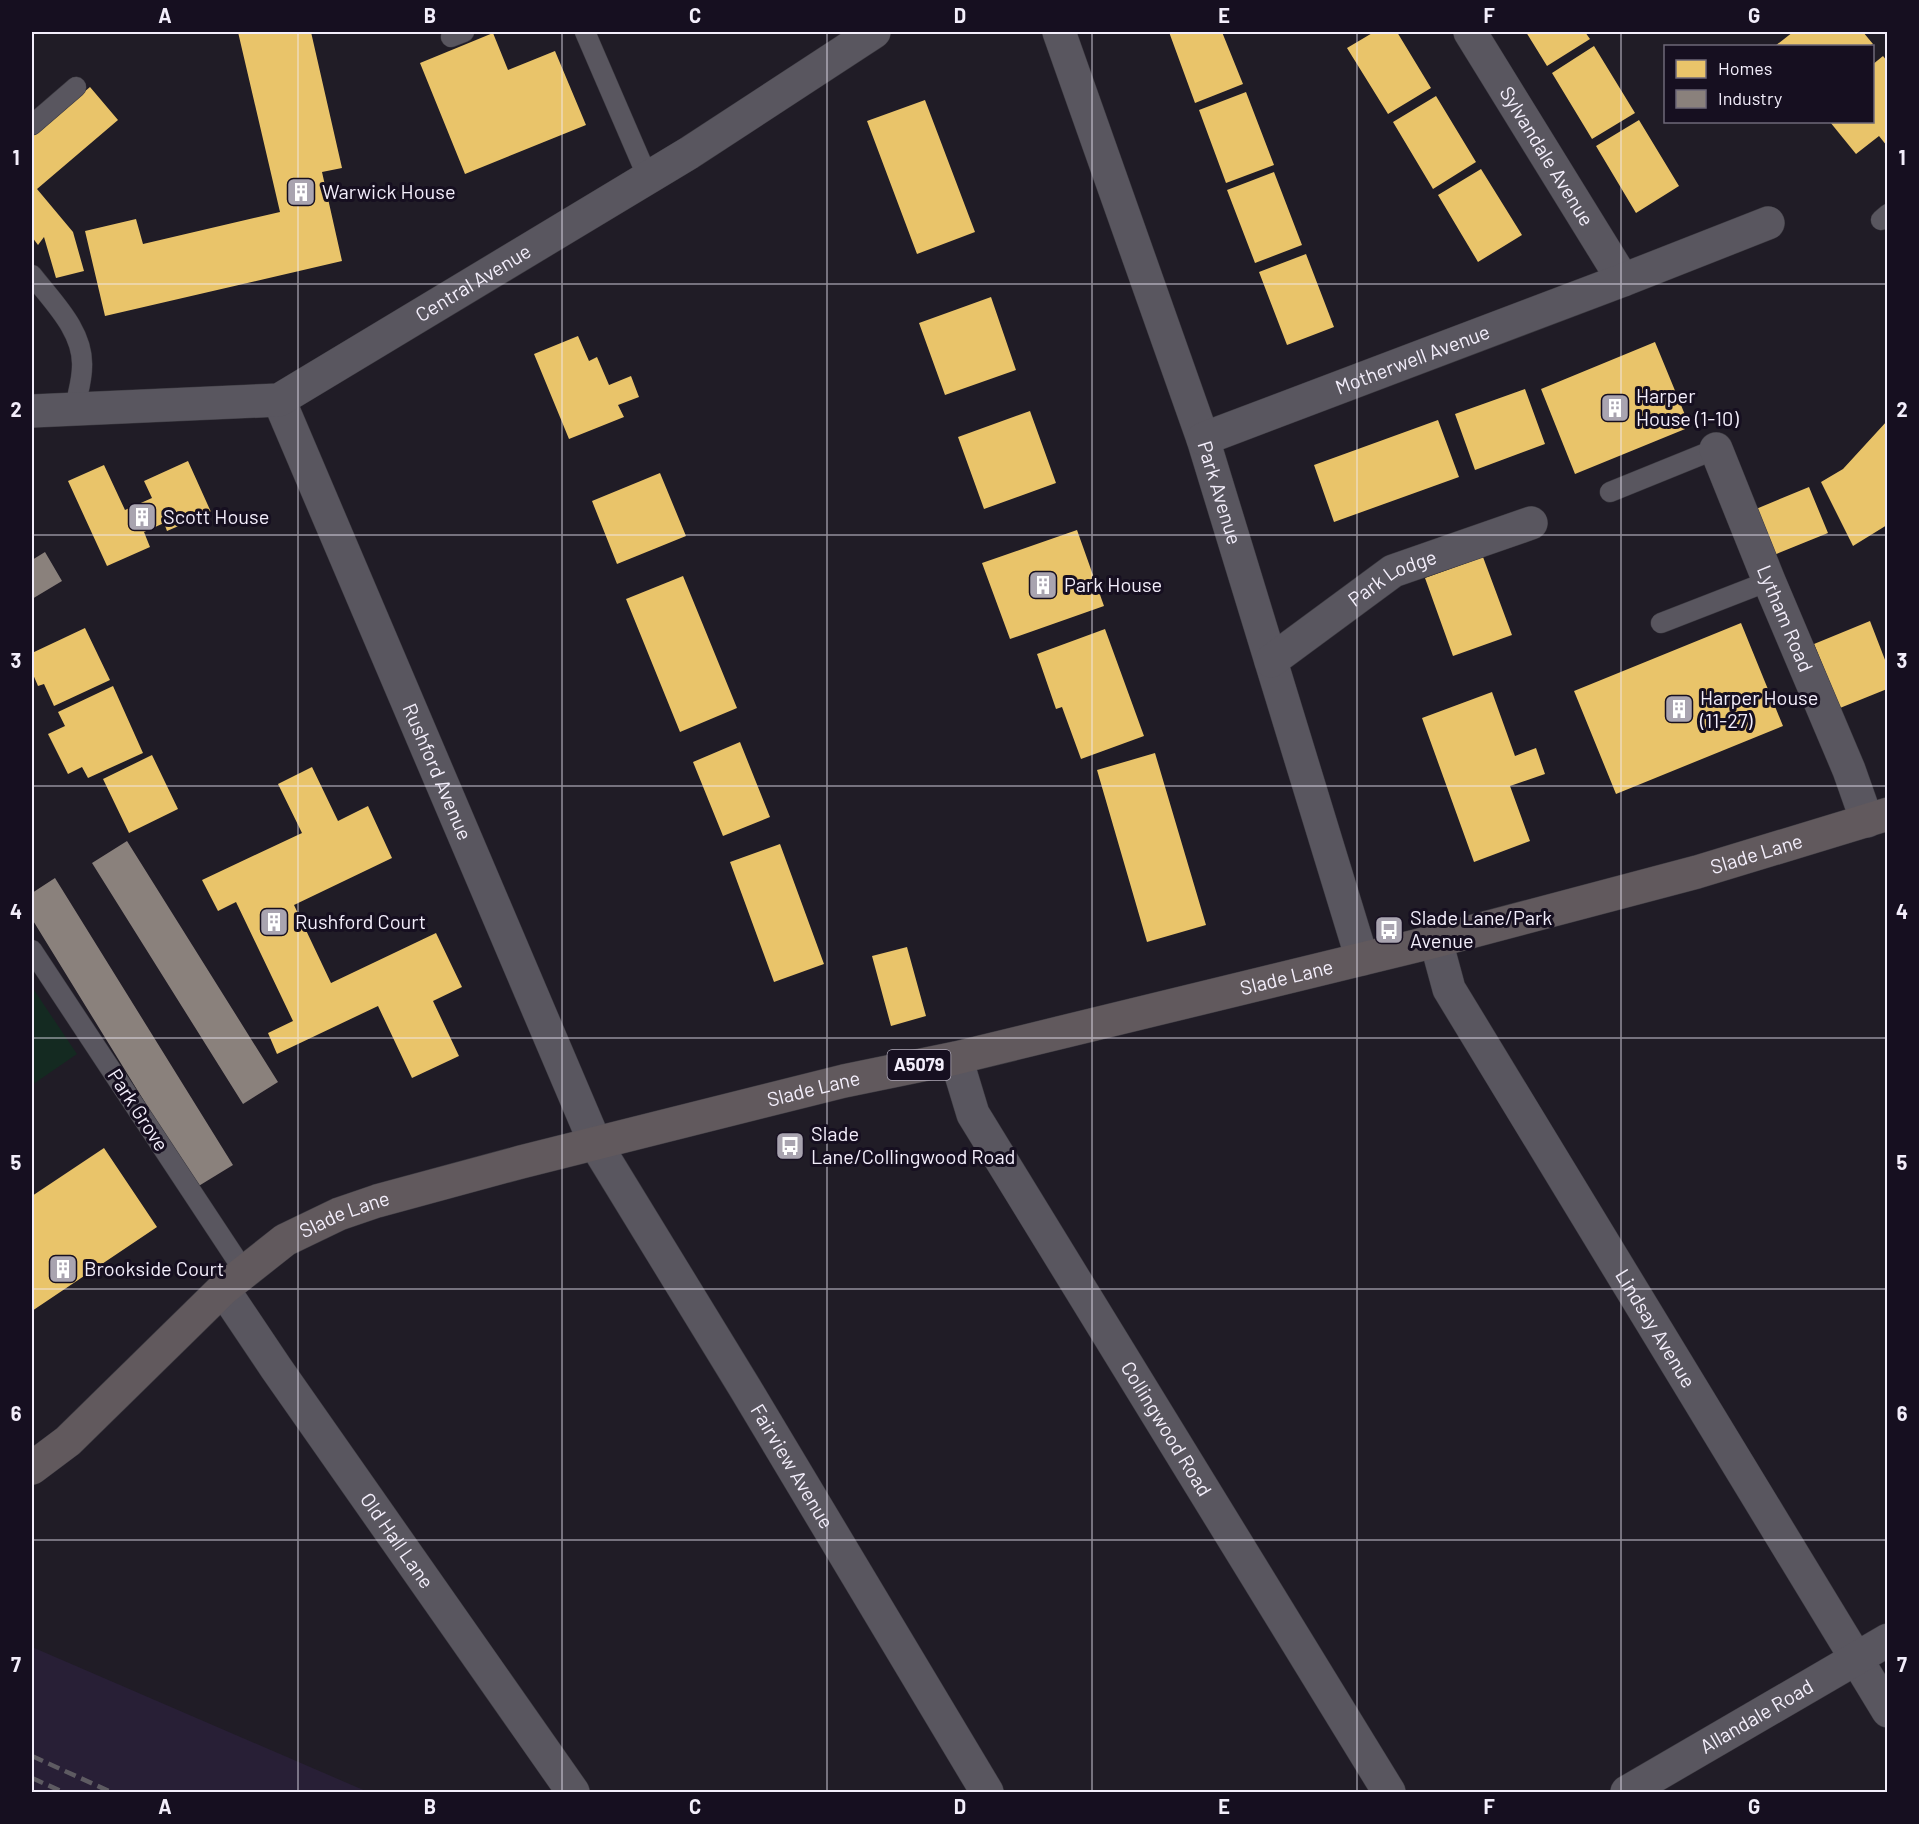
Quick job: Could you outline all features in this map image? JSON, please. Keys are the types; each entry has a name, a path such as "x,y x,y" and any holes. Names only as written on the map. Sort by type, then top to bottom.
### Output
{"main road":[{"name":"Slade Lane","path":"32,1468 68,1441 233,1280 285,1240 339,1214 399,1195 595,1143 844,1081 956,1058 1436,941 1707,869 1877,817"}],"street":[{"name":"Central Avenue","path":"32,411 279,400 689,153 874,32"},
{"name":"Park Avenue","path":"1059,32 1203,440 1362,959"},
{"name":"Sylvandale Avenue","path":"1470,32 1623,280"},
{"name":"Motherwell Avenue","path":"1203,440 1768,223"},
{"name":"Rushford Avenue","path":"279,400 595,1143"},
{"name":"Lytham Road","path":"1716,449 1849,770 1877,817"},
{"name":"Park Lodge","path":"1271,661 1393,571 1531,523"},
{"name":"Lindsay Avenue","path":"1436,941 1449,989 1887,1711"},
{"name":"Collingwood Road","path":"956,1058 973,1114 1389,1792"},
{"name":"Fairview Avenue","path":"595,1143 752,1398 987,1792"},
{"name":"Old Hall Lane","path":"233,1280 276,1368 573,1792"},
{"name":"Allandale Road","path":"1627,1792 1887,1640"}],"lane":[{"path":"585,32 648,178"},
{"path":"32,125 76,87"},
{"path":"32,275 79,341 82,369 75,409"},
{"path":"1610,492 1716,449"},
{"path":"1661,623 1769,581"},
{"name":"Park Grove","path":"32,950 233,1280"}],"shaded area":[{"path":"32,1647 368,1792 32,1792"}],"green space":[{"path":"32,987 77,1054 32,1085"}],"building: Homes":[{"name":"Warwick House","path":"238,32 311,32 342,168 322,172 342,261 105,316 85,231 136,219 143,244 280,212"},
{"path":"1169,32 1222,32 1243,84 1195,103"},
{"path":"1374,32 1397,32 1431,88 1388,114 1347,48"},
{"path":"1526,32 1585,32 1590,39 1547,66"},
{"path":"1793,32 1863,32 1873,44 1871,45 1776,45"},
{"path":"493,33 508,70 555,51 586,125 465,174 420,63"},
{"path":"1594,46 1635,113 1592,139 1552,73"},
{"path":"1883,56 1887,61 1887,146 1879,136 1856,154 1831,123 1874,123 1874,63"},
{"path":"90,87 118,120 37,189 73,232 84,271 56,278 44,237 38,245 32,237 32,136"},
{"path":"1246,92 1274,165 1226,183 1199,110"},
{"path":"1436,96 1476,162 1433,189 1393,122"},
{"path":"925,100 975,232 917,254 867,121"},
{"path":"1639,120 1679,186 1636,213 1596,146"},
{"path":"1481,169 1522,235 1478,262 1438,195"},
{"path":"1274,172 1302,245 1255,263 1227,190"},
{"path":"1306,254 1334,327 1287,345 1259,272"},
{"path":"991,297 1016,370 945,395 919,323"},
{"path":"578,336 589,361 597,357 609,385 631,376 639,397 618,405 624,417 569,439 534,354"},
{"name":"Harper House (1-10)","path":"1655,342 1690,427 1575,474 1541,389"},
{"path":"1525,389 1545,444 1475,470 1455,414"},
{"path":"1030,411 1056,483 984,509 958,437"},
{"path":"1438,420 1459,477 1334,522 1314,465"},
{"path":"1887,421 1887,525 1853,546 1821,482 1843,469"},
{"name":"Scott House","path":"188,461 211,512 167,531 164,523 144,532 150,547 107,566 68,481 104,465 125,510 152,498 144,481"},
{"path":"660,473 686,536 617,564 592,501"},
{"path":"1809,487 1828,533 1774,555 1756,509"},
{"name":"Park House","path":"1077,530 1104,606 1010,639 982,563"},
{"path":"1483,557 1512,635 1453,656 1425,578"},
{"path":"683,576 737,708 680,732 626,599"},
{"path":"1870,621 1887,665 1887,689 1840,708 1814,644"},
{"name":"Harper House (11-27)","path":"1741,623 1783,726 1616,794 1574,691"},
{"path":"85,628 110,680 54,706 44,684 38,686 32,672 32,653"},
{"path":"1105,629 1144,736 1081,759 1062,707 1056,709 1037,654"},
{"path":"113,686 143,753 88,778 82,767 68,774 48,734 65,726 58,712"},
{"path":"1492,692 1515,756 1536,748 1545,774 1510,786 1530,841 1474,862 1422,718"},
{"path":"740,742 770,817 723,836 693,762"},
{"path":"1155,753 1206,925 1147,942 1097,770"},
{"path":"152,755 178,809 129,833 103,779"},
{"name":"Rushford Court","path":"312,767 338,821 368,806 392,858 294,905 331,983 436,933 462,987 433,1001 459,1056 412,1078 378,1006 277,1054 268,1033 293,1021 236,902 218,911 202,880 302,833 278,784"},
{"path":"780,844 824,964 774,982 730,862"},
{"path":"907,947 926,1016 891,1026 872,956"},
{"name":"Brookside Court","path":"104,1148 157,1227 32,1311 32,1196"}],"building: Industry":[{"path":"45,552 62,581 32,599 32,560"},
{"path":"127,841 278,1082 243,1104 92,863"},
{"path":"55,878 233,1165 197,1187 32,919 32,893"}],"railway":[{"path":"32,1756 111,1792"},
{"path":"32,1778 63,1792"}],"place":[{"name":"Warwick House","path":"301,192"},
{"name":"Harper House (1-10)","path":"1615,408"},
{"name":"Scott House","path":"142,517"},
{"name":"Park House","path":"1043,585"},
{"name":"Harper House (11-27)","path":"1679,709"},
{"name":"Rushford Court","path":"274,922"},
{"name":"Slade Lane/Park Avenue","path":"1389,930"},
{"name":"Slade Lane/Collingwood Road","path":"790,1146"},
{"name":"Brookside Court","path":"63,1269"}]}
